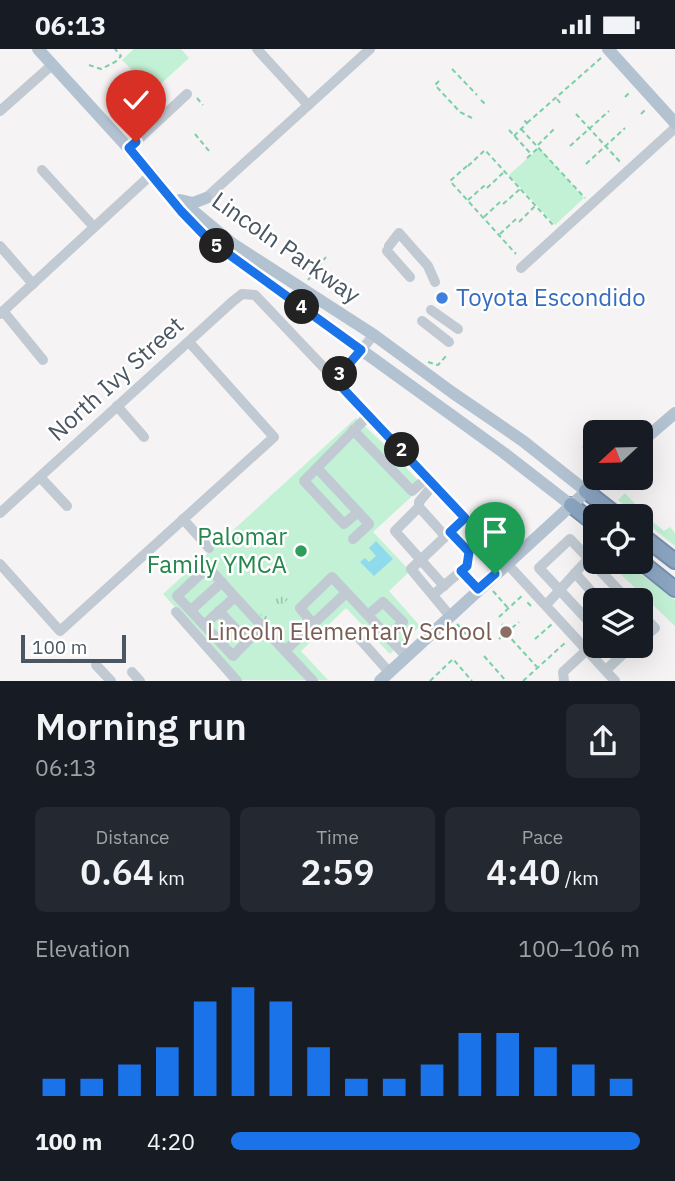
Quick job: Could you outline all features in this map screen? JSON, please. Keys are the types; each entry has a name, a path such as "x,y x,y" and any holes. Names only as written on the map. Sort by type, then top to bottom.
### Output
{"highway":[{"name":"Lincoln Parkway","path":"586,491 603,504"},
{"name":"Lincoln Parkway","path":"571,505 583,514"},
{"path":"653,544 675,561"},
{"path":"653,571 675,589"}],"main road":[{"path":"40,50 152,173"},
{"path":"604,53 675,125"},
{"name":"Lincoln Parkway","path":"152,173 233,244 374,335 453,394 523,441 586,491"},
{"name":"Lincoln Parkway","path":"152,173 181,211 209,240 504,453 571,505"},
{"path":"180,200 193,203 206,198"},
{"path":"653,432 675,413"},
{"path":"384,676 586,491"}],"street":[{"path":"257,49 309,105"},
{"path":"206,198 370,49"},
{"path":"0,111 52,65"},
{"path":"129,148 192,96"},
{"path":"521,268 675,125"},
{"path":"42,170 94,227"},
{"path":"43,360 2,312 152,173"},
{"path":"410,277 388,248 399,233 428,265 435,282"},
{"path":"0,246 33,284"},
{"name":"North Ivy Street","path":"0,513 242,294 255,295 264,302 335,380"},
{"path":"430,310 458,329"},
{"path":"422,321 449,342"},
{"path":"374,335 335,380 583,646"},
{"path":"0,564 60,631 274,437 189,342"},
{"path":"117,406 144,437"},
{"path":"358,512 344,524 304,481 369,415"},
{"path":"353,431 412,491 431,481"},
{"path":"317,468 369,524 353,539"},
{"path":"40,477 67,506"},
{"path":"431,481 419,507 395,531 444,586"},
{"path":"419,507 469,552"},
{"path":"450,615 411,569 465,518"},
{"path":"183,519 209,548"},
{"path":"433,595 467,566 469,552 484,538"},
{"path":"583,553 570,539 539,568 583,615"},
{"path":"545,605 583,564"},
{"path":"262,626 233,656 177,596 208,567 313,681"},
{"path":"461,571 482,586"},
{"path":"575,573 588,588"},
{"path":"603,574 616,588"},
{"path":"313,624 300,608 332,577 406,656"},
{"path":"191,610 222,582"},
{"path":"285,651 346,593"},
{"path":"204,625 235,597"},
{"path":"368,615 383,602 402,622 388,637"},
{"path":"219,611 247,641"},
{"path":"176,612 237,681"},
{"path":"352,630 384,676"},
{"path":"564,681 563,672 583,654"},
{"path":"595,658 615,681"},
{"path":"606,670 619,658"},
{"path":"96,665 111,681"},
{"path":"132,672 140,681"}],"path":[{"path":"89,65 101,69 115,62 121,55 115,49"},
{"path":"514,136 604,53"},
{"path":"452,68 477,96"},
{"path":"439,81 435,85 455,107 472,118"},
{"path":"433,90 437,87"},
{"path":"625,97 631,91"},
{"path":"447,98 451,94"},
{"path":"551,95 561,104"},
{"path":"192,96 203,105"},
{"path":"481,100 486,105"},
{"path":"452,110 455,107"},
{"path":"537,108 541,112"},
{"path":"641,114 647,109"},
{"path":"570,146 609,111"},
{"path":"576,114 623,165"},
{"path":"524,120 527,124"},
{"path":"586,164 625,128"},
{"path":"521,129 586,199"},
{"path":"527,157 554,129"},
{"path":"509,130 531,154"},
{"path":"195,134 209,151"},
{"path":"516,254 450,181 485,150 555,227"},
{"path":"467,200 505,171"},
{"path":"483,218 520,188"},
{"path":"499,235 536,206"},
{"path":"308,280 326,257"},
{"path":"425,364 427,362 438,365 447,355"},
{"path":"482,586 508,608"},
{"path":"499,617 530,588"},
{"path":"450,615 471,640"},
{"path":"535,639 558,618"},
{"path":"499,639 519,622"},
{"path":"502,624 538,668"},
{"path":"523,681 573,635"},
{"path":"484,656 506,681"},
{"path":"430,681 453,659 472,681"},
{"path":"435,676 439,681"}],"green space":[{"path":"134,49 181,49 189,58 153,91 122,60"},
{"path":"539,148 584,198 555,225 509,175"},
{"name":"Palomar Family YMCA","path":"356,418 423,486 373,532 410,571 389,591 420,626 390,654 346,608 301,651 328,680 242,680 163,594"},
{"path":"625,493 635,504 623,504 618,500"},
{"path":"653,522 664,531 670,527 675,533 675,546 653,528"},
{"path":"277,545 285,545 290,551 285,561 287,566 282,570 275,568 265,576 256,570 256,564 265,555 273,555 273,549"},
{"path":"621,574 641,574 675,600 675,626 653,605 653,588 635,588"},
{"path":"279,582 292,596 265,620 253,606"}],"water":[{"path":"376,541 393,559 374,576 360,562 365,558 369,562 376,556 369,548"}],"place":[{"name":"Toyota Escondido","path":"442,298"},
{"name":"Palomar Family YMCA","path":"301,551"},
{"name":"Lincoln Elementary School","path":"506,632"}],"route":[{"path":"136,142 129,148 209,240 361,350 335,380 465,518 450,532 469,552 467,566 461,571 478,589 495,574"}]}
